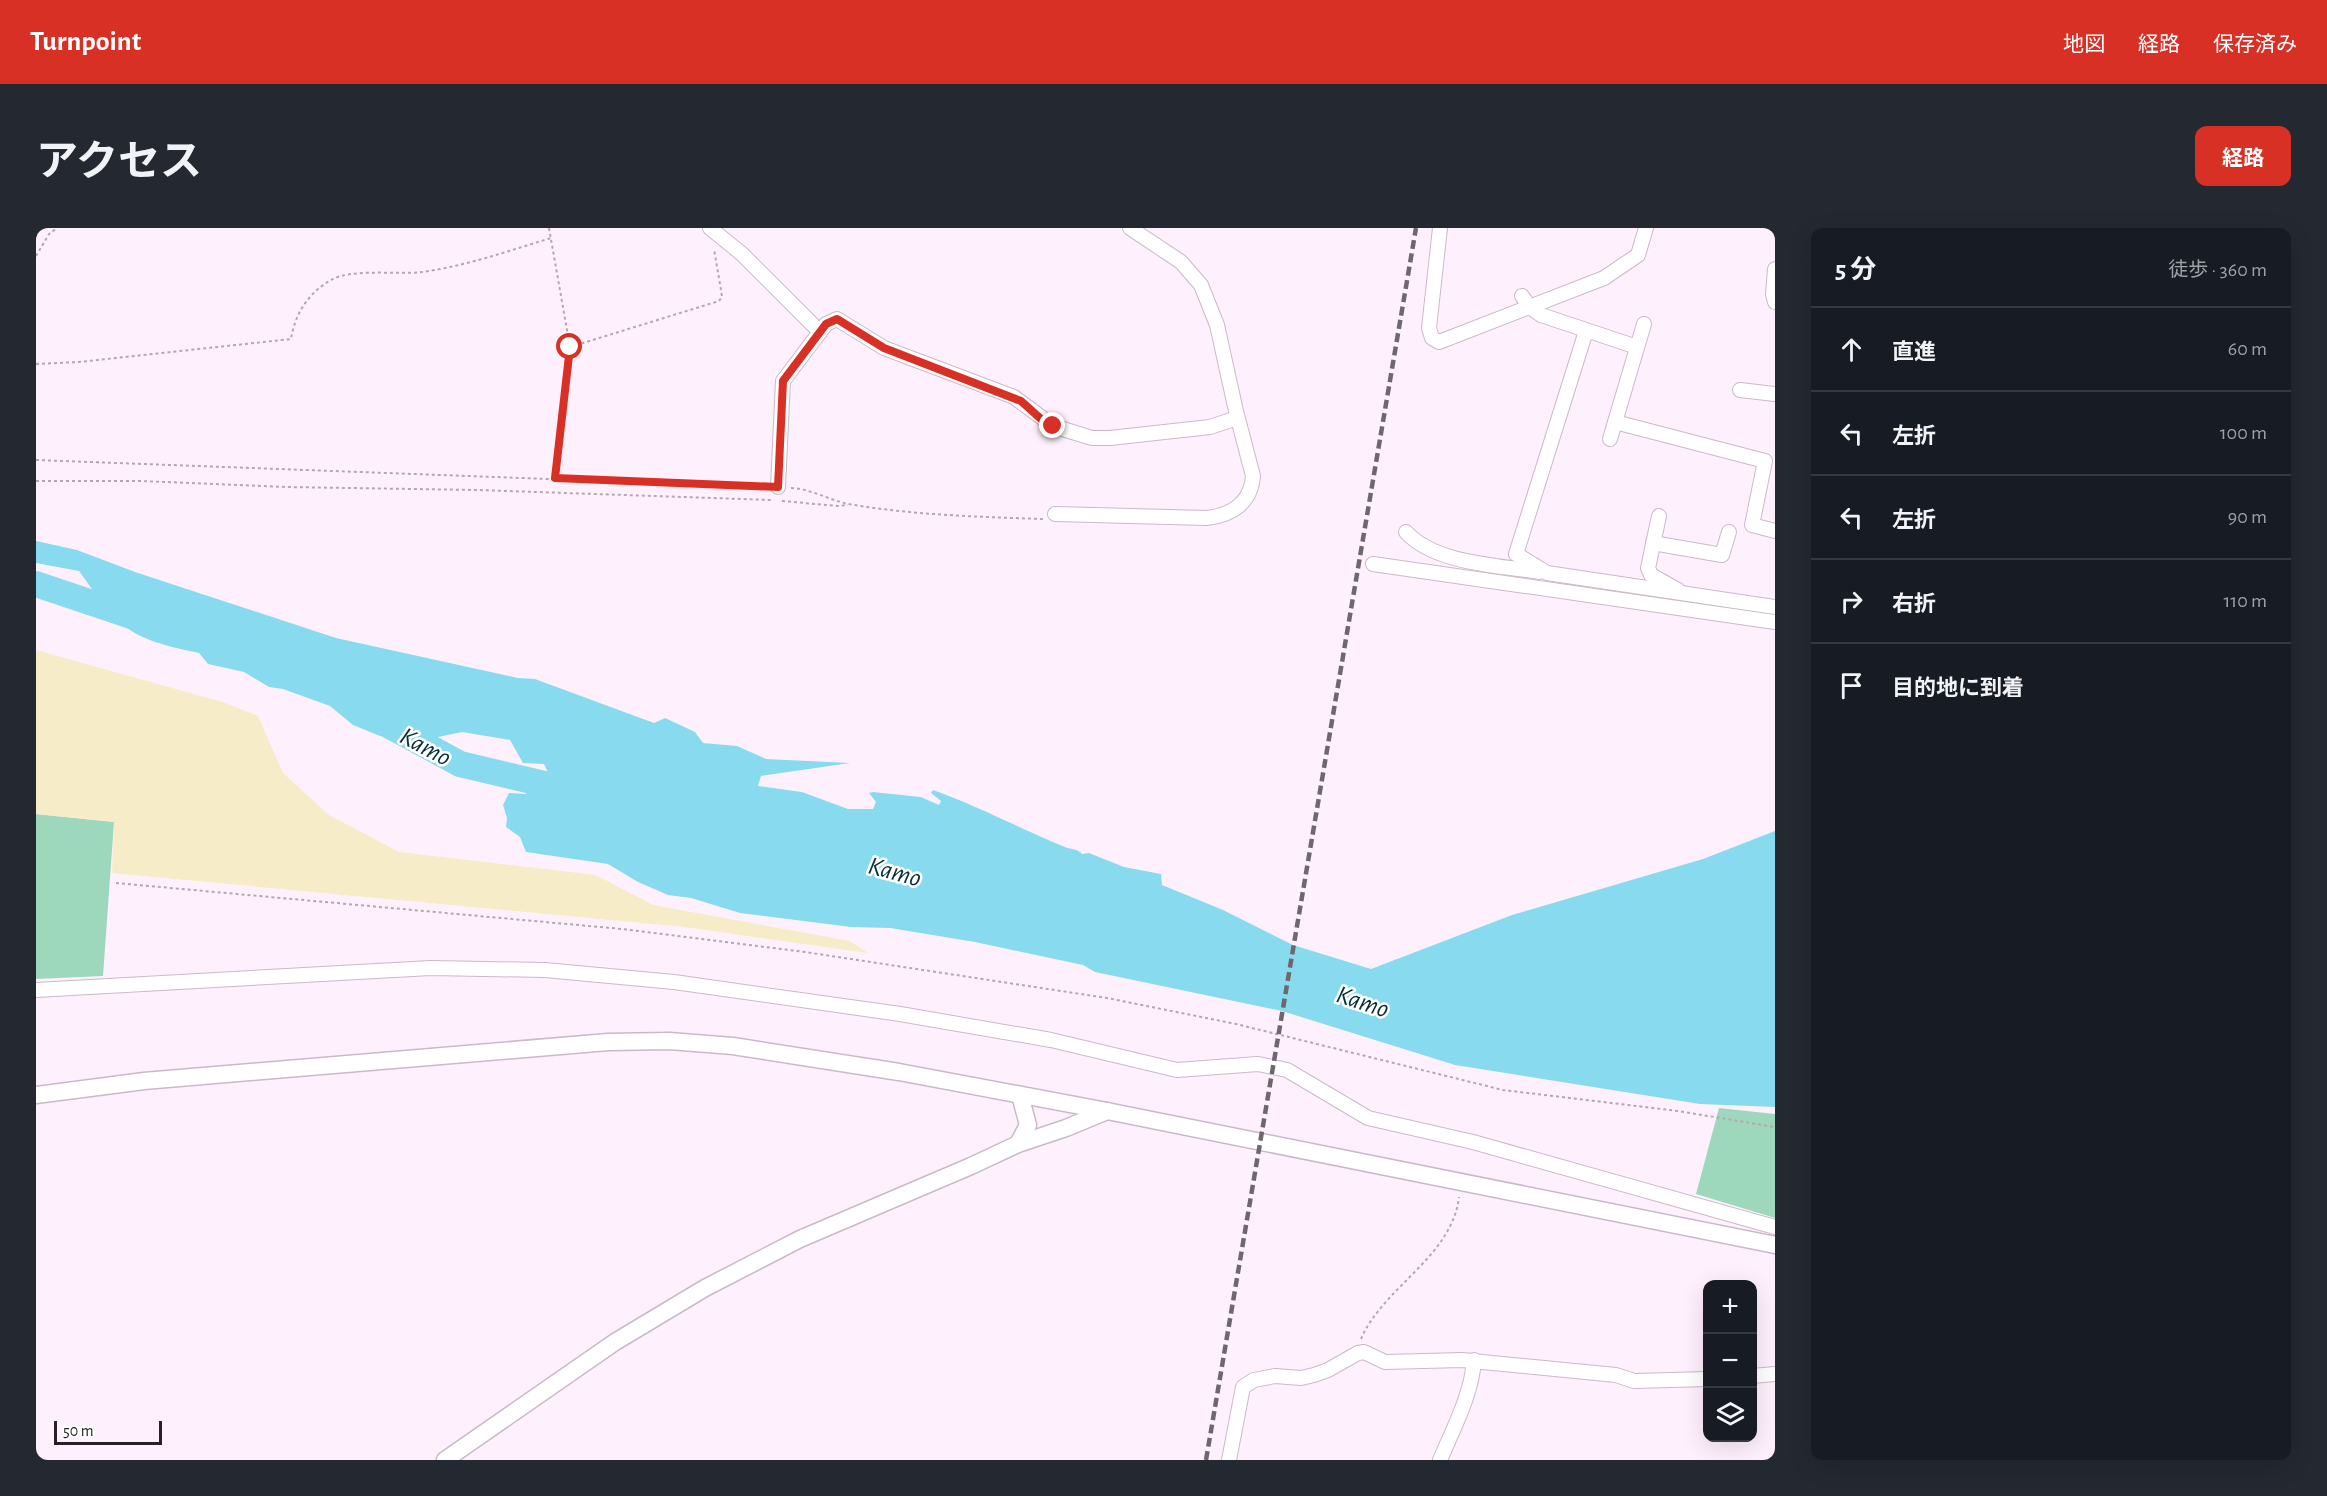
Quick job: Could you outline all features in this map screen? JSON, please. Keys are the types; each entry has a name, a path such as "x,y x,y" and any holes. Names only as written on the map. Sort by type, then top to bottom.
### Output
{"street":[{"path":"710,228 742,254 820,332"},
{"path":"1055,514 1221,517 1242,504 1252,487 1253,476 1217,325 1201,285 1181,262 1130,228"},
{"path":"1440,228 1429,328 1432,338 1439,342 1526,301 1604,278 1638,255 1646,228"},
{"path":"1775,269 1773,294 1775,301"},
{"path":"1526,301 1541,315 1637,347"},
{"path":"778,487 783,381 820,332 832,320 841,320 884,348 1014,397 1053,426 1092,438 1189,430 1210,427 1238,418"},
{"path":"1610,439 1644,324"},
{"path":"1547,573 1516,554 1586,330"},
{"path":"1740,390 1775,394"},
{"path":"1615,422 1765,461 1752,525 1775,531"},
{"path":"1761,484 1775,488"},
{"path":"1659,516 1648,568 1652,575 1685,594"},
{"path":"1406,532 1416,543 1442,556 1775,607"},
{"path":"1653,543 1722,555 1730,532"},
{"path":"1373,564 1775,622"},
{"path":"36,990 442,968 544,970 674,982 900,1014 1050,1040 1177,1070 1258,1064 1287,1070 1368,1118 1473,1142 1775,1227"},
{"path":"36,1095 167,1079 608,1042 669,1041 744,1048 900,1072 1107,1111 1775,1245"},
{"path":"1018,1144 1028,1125 1020,1095"},
{"path":"445,1460 615,1342 705,1288 800,1239 972,1167 1018,1144 1107,1111"},
{"path":"1229,1460 1243,1387 1254,1380 1275,1377 1301,1378 1314,1375 1361,1352 1385,1362 1474,1360 1616,1375 1634,1381 1703,1379"},
{"path":"1440,1460 1464,1401 1474,1369 1474,1360"},
{"path":"1757,1376 1775,1374"}],"path":[{"path":"36,256 49,234 57,228"},
{"path":"549,228 570,347 555,478"},
{"path":"570,347 719,301 722,297 710,228"},
{"path":"36,364 79,362 151,352 291,339 297,314 302,306 323,285 337,277 420,272 499,254 551,238"},
{"path":"36,460 801,488 850,505 912,513 1048,520 1055,514"},
{"path":"36,481 141,481 285,487 478,490 850,505"},
{"path":"116,884 622,928 805,951 1107,998 1236,1024 1503,1090 1678,1111 1775,1127"},
{"path":"1361,1352 1358,1345 1365,1329 1420,1266 1450,1226 1457,1210 1461,1182"}],"green space":[{"path":"36,814 114,822 103,976 36,979"},
{"path":"1719,1108 1775,1114 1775,1218 1696,1194"}],"sand":[{"path":"36,650 226,703 258,716 283,773 329,815 399,852 596,875 653,905 850,941 868,953 685,927 112,873 114,822 36,814"}],"water":[{"path":"36,541 77,550 135,572 336,638 518,678 535,679 654,723 665,718 695,732 703,743 737,746 766,759 850,763 761,776 758,786 802,792 848,809 873,809 876,802 869,793 873,792 921,797 939,805 941,801 931,793 933,790 1082,854 1089,853 1124,867 1161,874 1162,885 1223,910 1293,945 1371,969 1512,915 1703,859 1775,831 1775,1107 1700,1104 1455,1065 1282,1011 1095,972 1083,965 975,942 890,928 851,927 740,913 691,898 668,895 638,882 608,864 526,852 520,837 506,827 507,818 503,805 509,793 526,794 526,787 541,791 550,777 544,764 523,763 510,740 462,732 438,737 380,736 353,725 330,706 283,689 269,687 244,672 208,664 199,653 145,638 126,627 112,615 79,571 36,563"}],"waterway":[{"name":"Kamo","path":"36,584 140,619"},
{"name":"Kamo","path":"377,719 460,764 578,792"}],"railway":[{"path":"1206,1460 1416,228"}],"route":[{"path":"570,347 555,478 778,487 781,387 785,375 826,324 837,319 884,348 1014,397 1053,426"}]}
